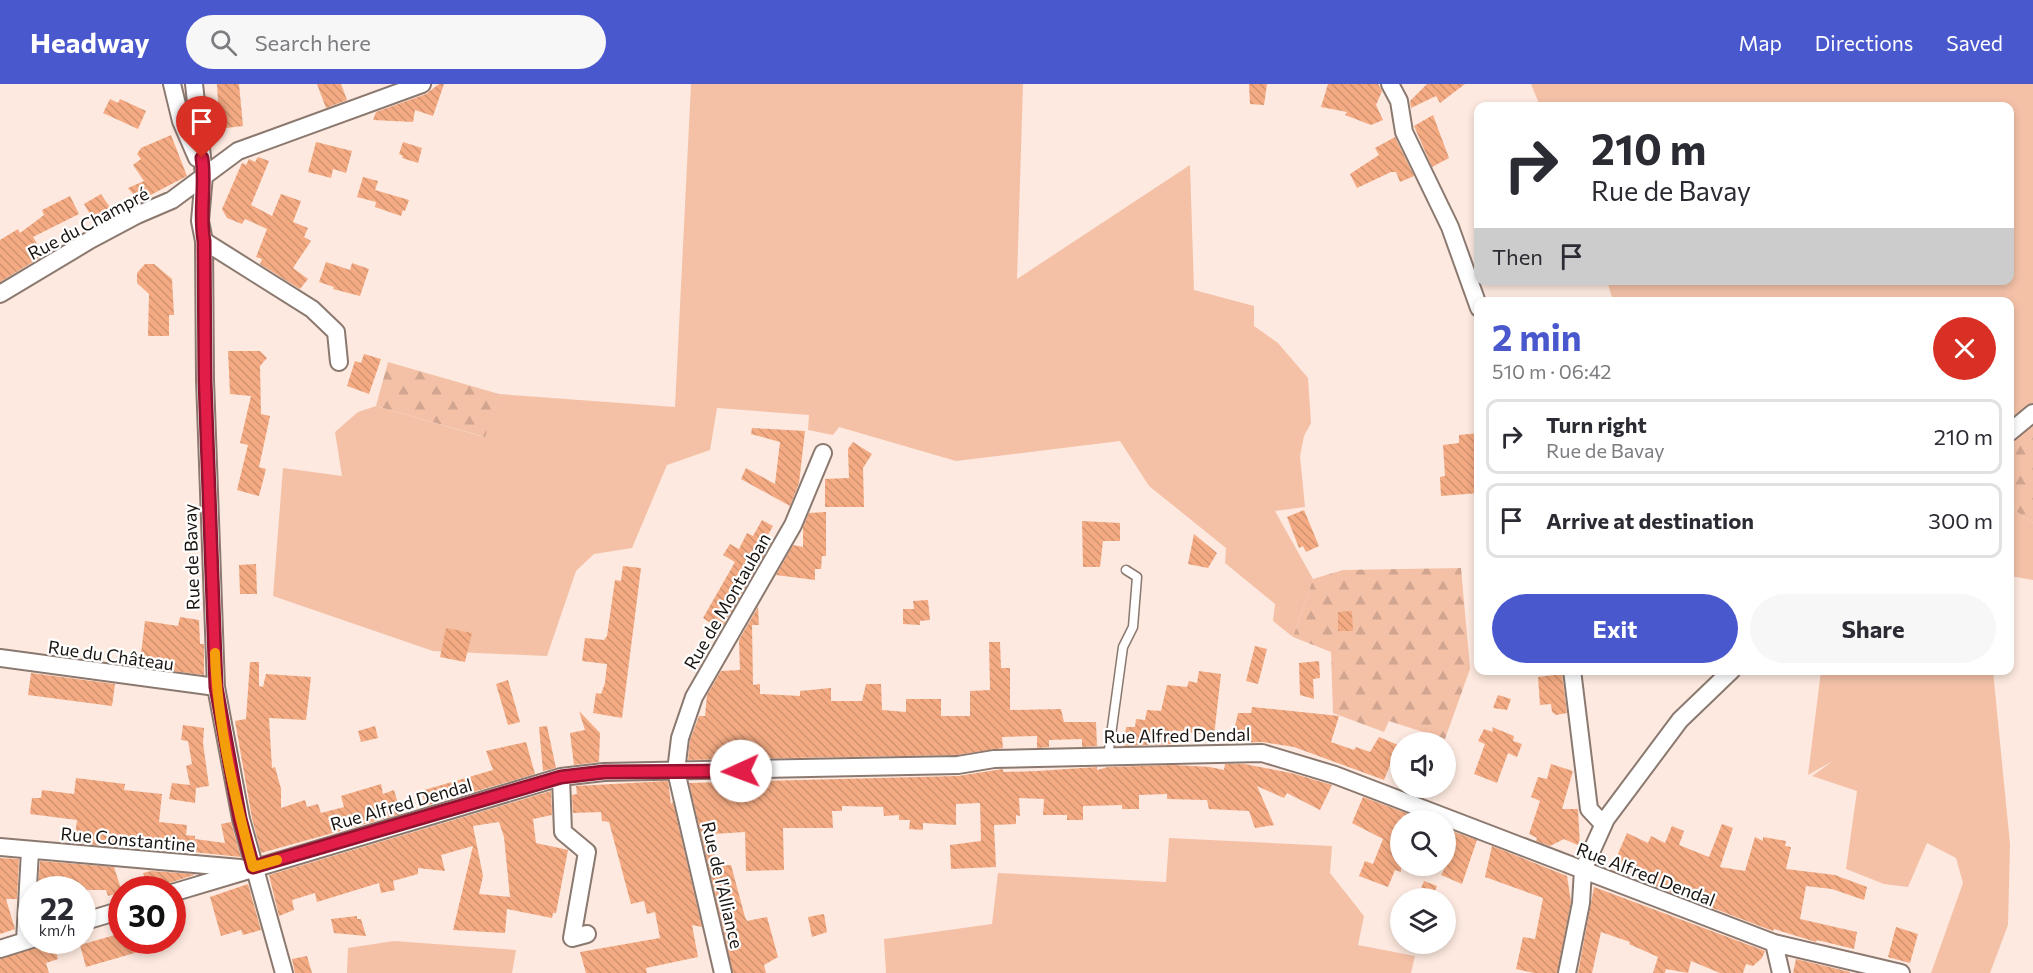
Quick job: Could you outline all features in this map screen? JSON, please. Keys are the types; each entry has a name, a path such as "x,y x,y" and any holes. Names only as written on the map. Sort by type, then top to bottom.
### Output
{"street":[{"name":"Rue de Bavay","path":"172,84 181,121 204,175"},
{"name":"Rue de Bavay","path":"194,84 204,175 200,221 204,241 205,392 216,687 240,819 284,973"},
{"name":"Rue du Champré","path":"0,294 90,240 137,215 172,200 238,151 422,84"},
{"path":"1390,84 1399,101 1404,132 1450,227 1475,297"},
{"path":"204,241 312,309 336,332 339,362"},
{"path":"2014,429 2033,413"},
{"name":"Rue de Montauban","path":"676,771 680,738 694,697 793,525 823,453"},
{"name":"Rue du Château","path":"0,658 216,687"},
{"path":"1573,675 1589,809 1603,824"},
{"path":"1568,973 1581,903 1583,870 1603,824 1624,792 1686,714 1727,675"},
{"name":"Rue Alfred Dendal","path":"186,889 561,777 604,772 958,765 994,759 1262,753 1326,771 1774,943 1901,973"},
{"name":"Rue de l'Alliance","path":"676,771 723,973"},
{"path":"561,777 563,832 588,852 572,938 587,934"},
{"name":"Rue Constantine","path":"0,847 253,867"},
{"path":"29,876 30,851"},
{"path":"0,949 18,943"},
{"path":"1774,943 1781,973"}],"lane":[{"path":"1108,757 1123,646 1133,627 1137,577 1126,570"}],"green space":[{"path":"691,84 1023,84 1017,279 1190,165 1194,290 1254,306 1254,326 1278,343 1308,378 1311,423 1304,436 1300,456 1305,507 1275,511 1313,579 1293,637 1273,621 1275,604 1225,563 1226,548 1149,486 1120,441 956,461 839,427 833,435 808,430 809,415 717,408 710,450 667,465 632,548 594,554 576,571 547,656 433,651 273,596 283,468 342,476 335,432 358,412 376,406 484,437 499,394 675,407"},
{"path":"1531,84 2033,84 2033,418 2014,434 2014,297 1612,297 1608,285 2014,285 2014,102 1538,102"},
{"path":"388,362 499,394 485,437 376,406"},
{"path":"2033,418 2033,523 2014,510 2014,434"},
{"path":"2014,510 2033,523 2033,580 2014,577"},
{"path":"1461,568 1470,669 1448,732 1423,732 1389,721 1384,732 1333,713 1331,652 1293,637 1313,579 1343,570"},
{"path":"1820,675 1993,675 2010,844 2008,925 1990,973 1931,973 1963,883 1956,858 1927,843 1908,887 1884,884 1846,869 1857,791 1812,776 1833,761 1808,775"},
{"path":"1169,838 1332,846 1330,873 1364,916 1358,945 1390,951 1390,954 1415,956 1411,973 886,973 884,939 992,924 998,873 1166,882"},
{"path":"394,941 516,950 512,973 347,973 348,948"}],"building":[{"path":"217,84 239,84 243,126 226,128 225,119 219,119"},
{"path":"317,84 341,84 347,100 326,108"},
{"path":"439,84 444,84 433,116 415,110 413,122 373,120 376,112 426,94"},
{"path":"1249,84 1267,84 1264,105 1250,104"},
{"path":"1328,84 1378,84 1382,91 1376,105 1383,120 1371,125 1345,115 1347,112 1321,107"},
{"path":"1427,84 1465,84 1440,103 1436,96 1411,108 1410,101"},
{"path":"110,99 118,103 120,99 146,111 138,129 103,113"},
{"path":"1433,115 1449,158 1432,167 1414,126"},
{"path":"171,135 187,176 139,201 128,188 144,181 133,165 141,159 137,154 141,148"},
{"path":"1395,137 1414,176 1400,182 1396,172 1391,172 1357,188 1350,174 1379,155 1375,148"},
{"path":"316,142 352,151 346,173 333,169 331,178 308,172"},
{"path":"403,142 422,148 418,163 402,158 403,156 399,154"},
{"path":"258,157 269,161 251,205 272,216 281,194 301,201 293,222 308,228 304,237 311,241 293,268 308,279 300,289 260,264 262,259 256,257 267,229 245,219 242,224 227,218 222,209 242,163 246,165 249,159 255,162"},
{"path":"363,177 378,181 375,190 409,200 401,216 375,207 376,202 357,197"},
{"path":"101,194 111,209 93,219 84,204"},
{"path":"70,196 79,214 33,237 44,255 0,282 0,240 18,229 20,233 44,215 42,210"},
{"path":"326,262 350,270 352,263 369,269 360,296 333,289 334,287 319,282"},
{"path":"145,264 154,264 172,279 174,315 169,315 169,336 148,336 149,294 137,283 137,273"},
{"path":"228,351 260,351 267,358 260,366 261,414 270,416 259,467 266,469 259,496 237,490 248,445 240,443 251,396 230,394"},
{"path":"364,354 381,359 369,394 347,386 355,361 361,363"},
{"path":"752,428 805,431 799,483 790,506 741,479 746,468 775,484 780,442 751,434"},
{"path":"1474,434 1474,493 1441,496 1440,477 1445,476 1443,445 1459,443 1459,435"},
{"path":"853,442 872,454 863,468 864,507 825,507 825,479 849,478 848,449"},
{"path":"1304,510 1319,546 1306,552 1303,546 1299,548 1287,517"},
{"path":"826,512 826,556 822,556 821,569 815,569 815,580 776,575 793,545 803,547 803,527 809,513"},
{"path":"762,520 773,526 764,542 771,543 721,630 703,618 735,562 723,555 730,544 739,549 747,533 753,536"},
{"path":"1082,521 1120,523 1120,541 1103,541 1100,567 1083,567"},
{"path":"1194,534 1217,553 1208,568 1188,564"},
{"path":"256,564 257,594 240,594 239,565"},
{"path":"623,566 641,568 622,718 593,713 596,693 601,694 605,683 607,664 582,661 585,638 604,640 607,636 615,580 621,581"},
{"path":"928,600 930,620 920,621 920,625 903,624 903,609 914,609 913,601"},
{"path":"758,607 759,625 752,625 753,685 760,684 760,694 800,696 800,691 831,688 831,701 862,701 866,684 881,684 882,710 906,712 906,699 941,699 941,716 970,716 970,691 990,690 989,642 1000,642 1001,668 1010,668 1010,710 1061,709 1064,722 1096,722 1097,746 1082,747 1082,739 1049,740 1049,747 1037,748 1037,736 1002,737 1003,748 957,755 688,760 690,740 699,716 705,716 707,695 721,671 740,670 739,640"},
{"path":"1352,611 1353,631 1338,631 1338,612"},
{"path":"180,617 199,620 200,644 204,644 204,675 173,671 173,666 140,662 145,621 178,626"},
{"path":"446,628 472,633 465,662 440,657"},
{"path":"1255,646 1267,649 1258,684 1246,681"},
{"path":"1319,661 1320,678 1313,679 1314,699 1300,695 1299,663"},
{"path":"250,662 259,662 259,686 263,687 266,674 311,677 306,720 269,718 272,768 275,767 281,789 281,808 305,800 307,807 318,804 321,813 344,807 341,796 381,784 383,794 394,790 401,814 261,853 252,818 235,721 246,719"},
{"path":"1199,671 1221,674 1214,736 1173,730 1173,744 1124,746 1126,727 1135,727 1136,719 1145,720 1147,710 1161,711 1167,685 1187,687 1189,681 1197,683"},
{"path":"31,673 115,684 112,706 28,695"},
{"path":"1562,675 1567,713 1556,715 1552,712 1551,704 1540,705 1538,677"},
{"path":"508,680 520,722 508,725 496,684"},
{"path":"1498,695 1511,699 1507,710 1493,708"},
{"path":"1252,707 1339,716 1331,742 1354,750 1356,747 1370,752 1379,737 1390,742 1390,765 1384,780 1294,747 1262,742 1231,743 1238,713 1251,713"},
{"path":"579,711 600,733 599,762 574,765 570,733 585,730"},
{"path":"183,725 204,728 203,743 209,786 196,788 195,803 169,799 172,783 190,785 186,766 192,764 188,741 181,740"},
{"path":"375,726 378,738 361,742 358,731"},
{"path":"547,726 556,768 543,771 539,727"},
{"path":"1492,727 1514,736 1513,741 1522,744 1517,757 1508,753 1497,783 1474,774 1485,744 1478,741 1484,729 1493,732"},
{"path":"526,742 535,774 426,806 421,791 493,770 486,751"},
{"path":"1225,764 1244,764 1291,773 1332,785 1320,810 1287,793 1284,798 1257,786 1274,825 1255,828 1249,811 1209,809 1207,800 1167,799 1167,794 1139,795 1139,809 1122,809 1122,805 1083,806 1083,820 1067,820 1067,815 1043,815 1044,799 1019,798 1020,816 1016,815 1016,824 994,825 996,867 951,869 950,845 981,841 980,803 956,804 956,825 923,823 923,830 909,829 910,820 899,820 899,815 884,816 883,807 842,806 842,811 832,811 833,828 783,828 784,870 746,871 745,832 713,834 716,866 731,865 747,921 767,917 778,957 764,965 766,973 733,973 689,783 958,776 1003,769 1003,772 1097,767 1097,770 1108,767 1174,765 1224,770"},
{"path":"1551,764 1573,771 1562,809 1578,809 1580,846 1564,839 1550,846 1536,841 1537,838 1529,834 1540,801 1531,797 1538,777 1547,779"},
{"path":"76,778 125,784 124,790 162,794 159,822 187,825 186,835 195,836 195,839 225,843 221,824 231,822 241,857 106,843 106,846 74,843 77,820 30,814 32,798 41,798 42,790 74,794"},
{"path":"668,781 671,804 673,802 702,927 692,925 698,957 646,968 647,973 586,973 580,952 660,938 655,912 647,914 644,901 631,904 609,822 602,821 601,812 573,813 572,795 577,794 576,786"},
{"path":"551,791 552,815 533,819 536,843 568,850 556,913 553,913 552,918 507,909 505,933 453,930 473,846 441,855 445,871 418,868 418,874 393,881 395,890 381,893 379,883 317,902 315,893 292,900 294,910 279,916 269,875","holes":["499,822 504,837 510,897 479,894 483,876 473,826"]},
{"path":"1363,797 1398,810 1390,810 1390,876 1393,876 1388,887 1359,876 1365,861 1373,864 1383,839 1352,823"},
{"path":"1722,824 1733,828 1720,867 1745,871 1755,837 1763,841 1763,837 1786,841 1785,846 1791,847 1786,869 1835,875 1867,887 1864,900 1832,889 1806,886 1800,919 1857,932 1854,949 1817,940 1816,942 1774,929 1773,931 1647,883 1648,881 1613,865 1627,833 1648,843 1651,836 1665,843 1672,826 1684,831 1679,845 1709,857"},
{"path":"1456,833 1477,840 1462,884 1443,876 1456,876"},
{"path":"1492,846 1567,876 1571,902 1557,973 1534,973 1516,969 1523,937 1535,939 1543,898 1485,877"},
{"path":"0,858 19,859 17,899 6,899 15,929 0,934"},
{"path":"40,861 114,867 117,876 108,876 108,896 106,890 96,890 96,876 39,876"},
{"path":"151,871 194,875 186,878 144,876 143,873"},
{"path":"1424,881 1437,886 1436,888 1421,888"},
{"path":"248,884 261,930 243,935 241,930 221,936 210,897"},
{"path":"1594,887 1765,951 1762,958 1753,966 1746,964 1743,973 1720,973 1691,961 1688,973 1666,969 1665,973 1653,973 1658,957 1629,944 1630,942 1601,932 1592,973 1578,973"},
{"path":"824,914 827,932 812,937 808,917"},
{"path":"357,916 357,919 361,919 366,936 334,933 331,919"},
{"path":"1896,927 1918,934 1910,963 1888,957"},
{"path":"108,937 108,954 131,954 86,967 82,954 96,954 96,940"},
{"path":"18,953 57,954 58,959 46,963 49,973 0,973 0,959"},
{"path":"307,956 312,973 295,973 292,959"},
{"path":"1796,959 1850,972 1850,973 1793,973"}],"slow traffic":[{"path":"215,653 216,687 240,819 253,867 277,860"}],"route":[{"path":"202,158 204,175 200,221 204,241 205,381 216,687 240,819 253,867 561,777 604,772 741,771"}]}
